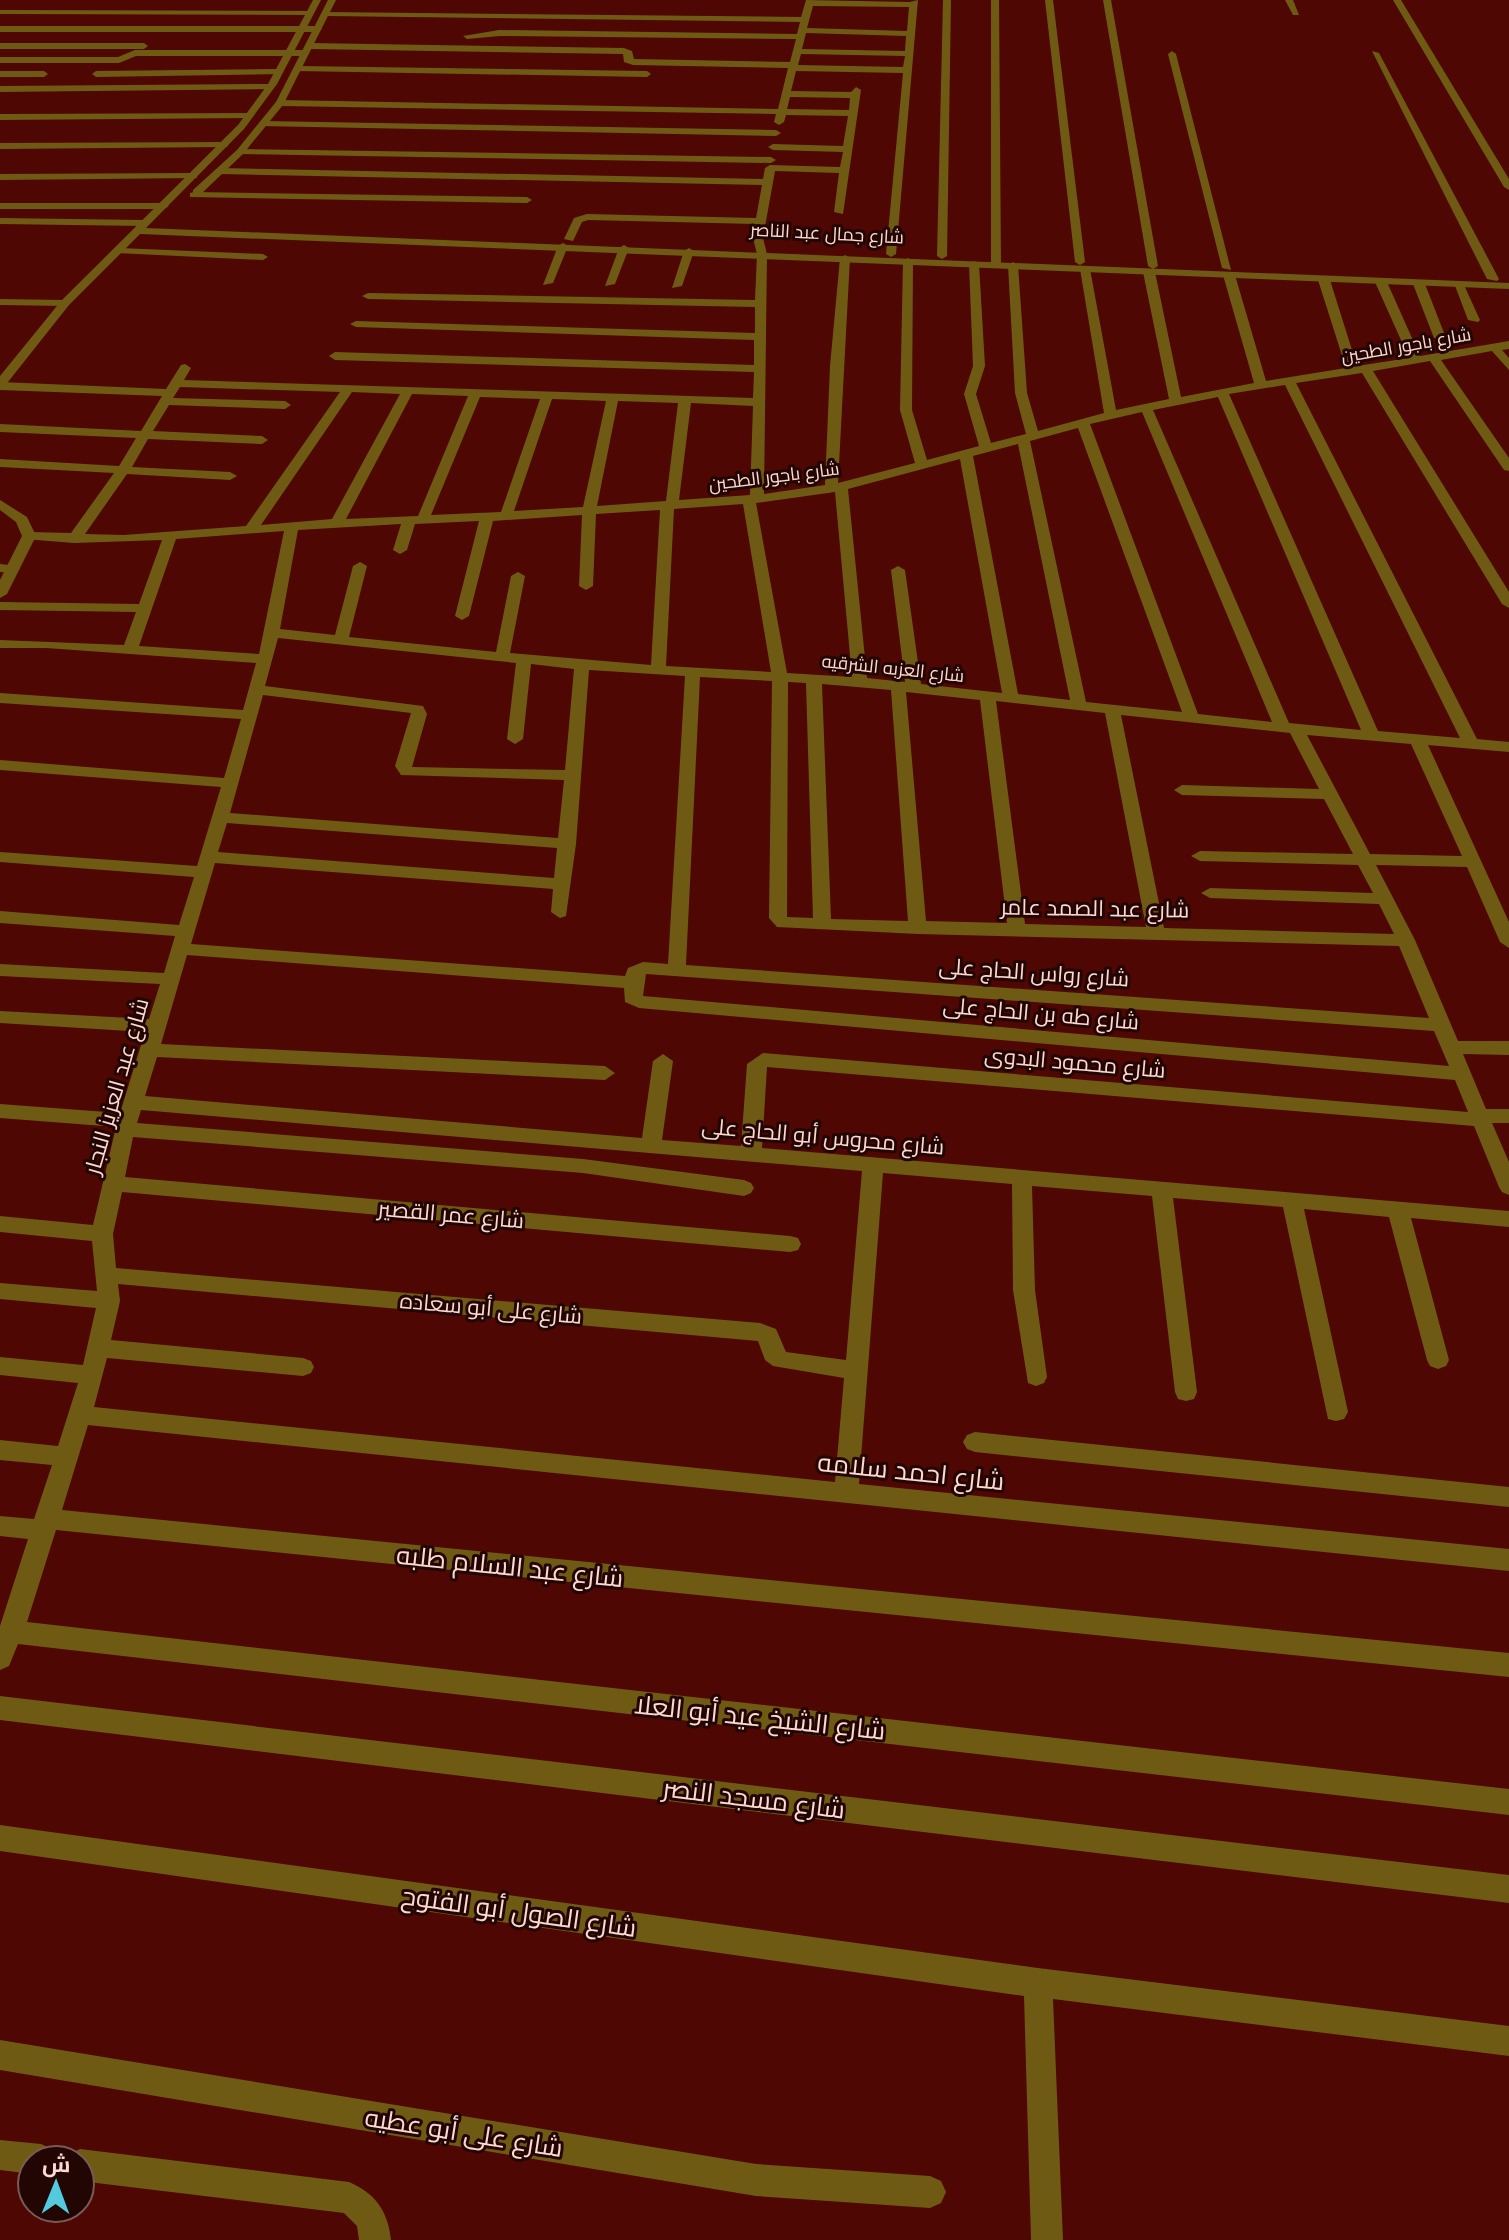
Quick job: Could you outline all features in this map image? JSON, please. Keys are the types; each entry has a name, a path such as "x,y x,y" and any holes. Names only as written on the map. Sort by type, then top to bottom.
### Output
{"street":[{"path":"0,385 65,303 227,144 251,115 317,0"},
{"path":"942,256 947,0"},
{"path":"995,0 996,262"},
{"path":"1049,0 1082,265 1111,415"},
{"path":"1107,0 1176,402"},
{"path":"1289,0 1296,13"},
{"path":"1397,0 1509,187"},
{"path":"346,2 329,6 280,103 240,152 190,199 527,200"},
{"path":"534,41 804,24 914,2 891,254"},
{"path":"329,6 804,24 912,34"},
{"path":"0,12 310,13"},
{"path":"804,24 821,18"},
{"path":"897,20 913,20"},
{"path":"780,677 753,500 760,369 760,221 776,133 804,24"},
{"path":"458,35 804,24 911,54"},
{"path":"0,29 300,29 331,33"},
{"path":"0,46 624,51 629,53 627,60 633,62 829,85"},
{"path":"0,60 125,58 135,53 290,49"},
{"path":"1375,53 1493,279"},
{"path":"1172,54 1261,386"},
{"path":"299,69 663,74"},
{"path":"768,99 788,80 910,70"},
{"path":"77,74 278,72"},
{"path":"0,74 62,74"},
{"path":"679,74 788,80 841,78"},
{"path":"788,80 855,92 839,212"},
{"path":"0,89 267,91"},
{"path":"0,97 267,91"},
{"path":"286,92 472,95"},
{"path":"280,103 853,113"},
{"path":"0,106 145,105"},
{"path":"0,117 251,115"},
{"path":"262,124 776,133"},
{"path":"0,129 241,127"},
{"path":"0,146 227,144"},
{"path":"240,152 772,158 847,153"},
{"path":"10,156 215,155"},
{"path":"772,158 845,170"},
{"path":"215,175 686,189 692,187 693,180 767,182"},
{"path":"0,177 193,176"},
{"path":"0,189 135,189"},
{"path":"165,189 180,189"},
{"path":"0,206 164,206"},
{"path":"547,283 578,220 587,217 760,221"},
{"path":"0,221 137,231"},
{"name":"شارع جمال عبد الناصر","path":"137,231 159,228 462,238 942,256 1013,265 1082,265"},
{"path":"0,230 137,231"},
{"name":"شارع جمال عبد الناصر","path":"566,243 974,264 996,262 1509,280"},
{"path":"609,284 624,248"},
{"path":"120,251 263,257"},
{"path":"676,286 689,251"},
{"path":"845,258 836,488 860,682"},
{"path":"908,261 906,410 923,467"},
{"path":"974,264 979,366 970,394 986,448"},
{"path":"1013,265 1021,393 1079,706"},
{"name":"شارع جمال عبد الناصر","path":"1228,272 1324,280 1509,286"},
{"path":"1324,280 1359,371 1509,604"},
{"path":"1381,282 1416,361"},
{"path":"1419,284 1440,338"},
{"path":"1458,285 1474,320"},
{"path":"368,296 761,304"},
{"path":"0,302 65,303"},
{"path":"356,324 760,337"},
{"path":"1502,347 1509,366"},
{"name":"شارع باجور الطحين","path":"29,536 74,539 171,535 753,500 836,488 1111,415 1222,392 1502,347"},
{"path":"335,356 760,369"},
{"path":"1434,358 1509,467"},
{"path":"74,539 123,470 185,368"},
{"path":"1290,383 1471,744"},
{"path":"0,385 170,392 348,389 759,402"},
{"path":"251,529 348,389"},
{"path":"337,523 408,391"},
{"path":"170,392 285,405"},
{"path":"1222,392 1371,734"},
{"path":"400,550 475,393"},
{"path":"506,516 547,395"},
{"path":"586,586 589,511 613,397"},
{"path":"658,670 669,506 685,400"},
{"path":"1146,408 1290,728 1330,794 1406,940 1509,1187"},
{"path":"1083,423 1192,718"},
{"path":"0,428 262,440"},
{"path":"966,454 1011,700"},
{"path":"0,463 230,476"},
{"path":"0,504 22,520 29,536 6,568 0,594"},
{"path":"462,616 487,517"},
{"name":"شارع عبد العزيز النجار","path":"0,1658 92,1375 109,1301 102,1234 128,1117 231,783 272,633 292,526"},
{"path":"130,650 171,535"},
{"path":"341,640 360,566"},
{"path":"898,570 918,928"},
{"path":"502,657 518,576"},
{"path":"0,606 145,608"},
{"name":"شارع العزبه الشرقيه","path":"272,633 582,665 860,682 988,698 1509,747"},
{"path":"0,644 265,659"},
{"path":"515,739 524,659"},
{"path":"560,912 582,665"},
{"path":"677,971 693,672"},
{"name":"شارع عبد الصمد عامر","path":"780,677 778,918 783,923 1406,940"},
{"path":"814,679 822,925"},
{"path":"256,690 417,709 419,714 403,766 407,772 572,775"},
{"path":"0,698 249,715"},
{"path":"988,698 1017,930"},
{"path":"1112,710 1156,934"},
{"path":"1417,738 1509,942"},
{"path":"0,765 231,783"},
{"path":"1182,790 1330,794"},
{"path":"221,817 567,844"},
{"path":"1200,856 1473,862"},
{"path":"0,857 206,864 563,884"},
{"path":"1210,893 1384,899"},
{"path":"0,917 183,940 634,983"},
{"name":"شارع رواس الحاج على","path":"634,983 637,969 677,971 1442,1025"},
{"path":"0,970 171,979"},
{"name":"شارع طه بن الحاج على","path":"634,983 632,998 637,1002 1462,1074"},
{"path":"0,1017 156,1026"},
{"path":"1451,1047 1509,1048"},
{"path":"149,1050 605,1073"},
{"name":"شارع محمود البدوى","path":"751,1154 757,1064 763,1060 1481,1118"},
{"path":"651,1146 663,1061"},
{"path":"0,1111 128,1117 583,1166 744,1188"},
{"path":"1481,1118 1509,1116"},
{"name":"شارع محروس أبو الحاج على","path":"128,1117 651,1146 1509,1219"},
{"path":"846,1492 873,1165"},
{"path":"1022,1178 1024,1290 1036,1377"},
{"name":"شارع عمر القصير","path":"113,1184 790,1244"},
{"path":"1162,1190 1186,1392"},
{"path":"1292,1201 1336,1412"},
{"path":"1398,1210 1438,1360"},
{"path":"0,1224 102,1234"},
{"name":"شارع على أبو سعاده","path":"106,1275 760,1332 768,1335 773,1354 781,1360 857,1371"},
{"path":"0,1291 109,1301"},
{"path":"98,1348 303,1367"},
{"path":"0,1366 92,1375"},
{"name":"شارع احمد سلامه","path":"79,1415 1509,1560"},
{"path":"975,1442 1509,1497"},
{"path":"0,1450 66,1457"},
{"name":"شارع عبد السلام طلبه","path":"0,1526 44,1525 1509,1665"},
{"name":"شارع الشيخ عيد أبو العلا","path":"10,1620 1509,1802"},
{"name":"شارع مسجد النصر","path":"0,1708 1509,1889"},
{"name":"شارع الصول أبو الفتوح","path":"0,1838 1038,1983 1509,2041"},
{"path":"1038,1983 1047,2240"},
{"name":"شارع على أبو عطيه","path":"0,2055 756,2180 930,2192"},
{"path":"96,2167 349,2198 366,2207 374,2225 375,2240"}]}
